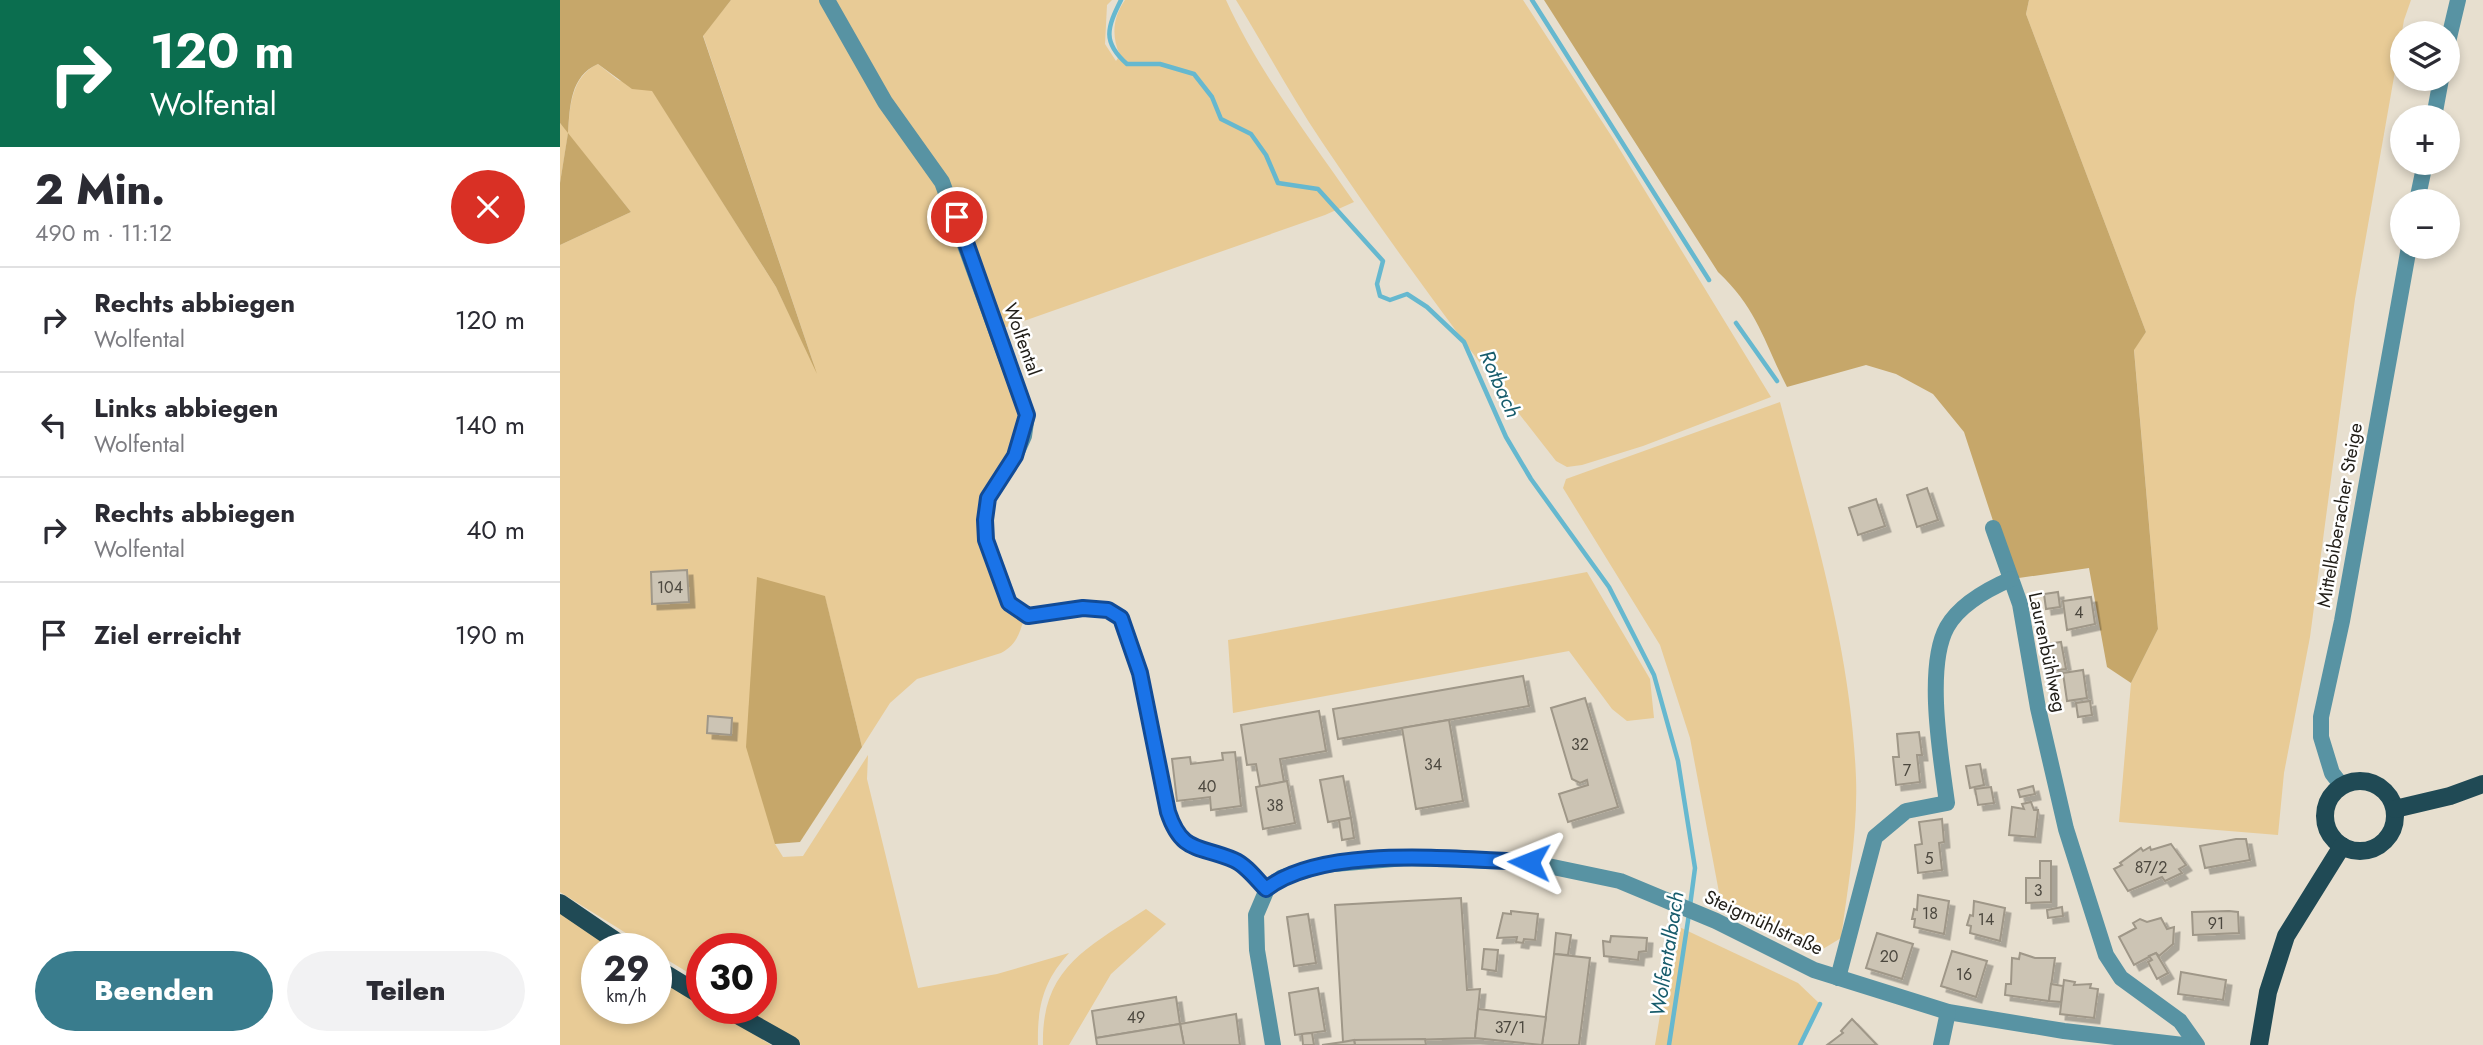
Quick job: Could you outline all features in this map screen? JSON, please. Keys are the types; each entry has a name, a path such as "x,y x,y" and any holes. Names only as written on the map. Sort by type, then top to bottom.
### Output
{"main road":[{"path":"2362,781 2372,783 2382,789 2395,809 2395,822 2390,835 2380,845 2368,851 2354,851 2342,846 2331,836 2326,816 2331,796 2342,786 2362,781"},
{"path":"2395,809 2450,796 2483,784"},
{"path":"2259,1045 2267,992 2286,936 2342,846"},
{"path":"560,903 604,933"},
{"path":"754,1024 791,1045"}],"street":[{"name":"Wolfental","path":"827,0 885,102 942,182 1027,415 1015,456 988,498 985,520 986,540 1009,603 1028,616 1083,608 1108,610 1121,618 1140,673 1168,812 1175,834 1194,848 1237,861 1266,889"},
{"path":"2453,21 2458,0"},
{"name":"Mittelbiberacher Steige","path":"2342,786 2332,773 2321,737 2321,717 2342,621 2407,259"},
{"path":"1993,528 2011,579"},
{"name":"Laurenbühlweg","path":"1838,978 1875,837 1906,811 1947,803 1938,739 1937,659 1947,627 1969,603 2011,579 2020,604 2038,708 2066,829 2106,955 2121,978 2180,1021 2197,1045"},
{"name":"Steigmühlstraße","path":"1266,889 1281,878 1322,865 1406,858 1529,862 1620,881 1716,921 1814,970 1948,1012 2064,1031 2183,1045"},
{"path":"1266,889 1256,915 1257,950 1273,1045"},
{"path":"1941,1045 1948,1012"}],"shaded area":[{"path":"560,0 731,0 703,36 817,374 776,287 652,91 632,89 598,64 582,76 573,93 568,133 560,123"},
{"path":"731,0 820,0 939,185 1024,415 981,524 1024,619 1016,639 1001,653 917,679 890,703 862,747 825,597 775,844 783,857 803,856 868,755 867,779 918,988 997,974 1069,953 1053,974 1043,996 1038,1045 801,1045 769,1024 777,1024 777,933 686,933 686,971 672,963 672,933 626,933 560,892 560,245 631,212 568,134 560,183 560,123 568,132 577,84 589,70 598,64 618,80 652,90 776,287 814,365 703,35"},
{"path":"830,0 1112,0 1107,5 1105,44 1116,61 1120,55 1115,41 1115,27 1125,0 1226,0 1269,78 1354,202 1325,215 1001,329 969,233 949,184 890,100"},
{"path":"1236,0 1523,0 1614,140 1771,397 1643,446 1582,465 1567,467 1556,461 1436,304 1350,183 1300,107"},
{"path":"1544,0 2029,0 2026,14 2146,332 2134,350 2158,629 2131,683 2107,667 2089,568 2012,579 1964,432 1933,394 1896,374 1866,365 1787,387 1751,313 1718,272"},
{"path":"2029,0 2411,0 2404,21 2390,21 2392,91 2355,299 2310,637 2284,773 2278,835 2119,822 2131,683 2158,629 2134,349 2146,332 2026,14"},
{"path":"568,133 631,212 560,245 560,183"},
{"path":"1780,402 1828,588 1847,682 1853,730 1856,778 1854,838 1841,938 1818,952 1721,903 1690,738 1660,645 1563,488 1566,479"},
{"path":"1587,572 1650,679 1654,718 1627,721 1612,709 1569,651 1233,713 1228,640"},
{"path":"757,577 825,596 862,747 800,842 775,844 746,747"},
{"path":"1146,909 1166,924 1111,974 1069,1045 1043,1045 1050,996 1072,962 1106,935"},
{"path":"560,911 594,933 581,933 581,1024 672,1024 672,983 686,991 686,1024 738,1024 771,1045 560,1045"},
{"path":"1675,925 1798,983 1820,1004 1800,1045 1655,1045"}],"building":[{"path":"1927,488 1938,520 1917,527 1907,495"},
{"path":"1876,499 1885,526 1858,535 1849,508"},
{"path":"687,570 689,602 652,604 651,572"},
{"path":"2058,592 2060,607 2046,609 2044,594"},
{"path":"2091,597 2095,624 2067,630 2063,601"},
{"path":"2061,642 2066,669 2051,671 2047,644"},
{"path":"2083,670 2087,698 2067,701 2063,673"},
{"path":"1523,676 1529,706 1338,739 1333,709"},
{"path":"1585,698 1618,807 1568,822 1559,794 1588,785 1587,780 1580,783 1572,779 1551,708"},
{"path":"2090,701 2092,715 2078,717 2076,703"},
{"path":"1319,711 1326,751 1280,759 1284,782 1260,786 1256,764 1247,765 1241,725"},
{"path":"708,716 732,718 731,735 707,733"},
{"path":"1449,720 1463,801 1416,809 1402,728"},
{"path":"1919,732 1922,755 1917,755 1920,782 1896,785 1893,757 1899,757 1897,734"},
{"path":"1235,752 1241,806 1211,810 1210,797 1177,801 1172,759 1190,757 1191,764 1223,760 1222,753"},
{"path":"1980,764 1984,785 1970,788 1966,766"},
{"path":"1343,776 1351,818 1328,822 1320,780"},
{"path":"1287,781 1295,823 1263,829 1256,787"},
{"path":"2033,786 2035,794 2020,797 2018,790"},
{"path":"1991,787 1994,803 1978,805 1975,789"},
{"path":"2031,802 2034,810 2038,810 2035,837 2009,835 2012,807 2024,809 2022,804"},
{"path":"1351,818 1354,838 1342,840 1339,820"},
{"path":"1942,819 1944,842 1939,843 1942,870 1918,873 1915,845 1922,844 1919,822"},
{"path":"2246,839 2250,860 2205,868 2200,846"},
{"path":"2171,844 2186,865 2179,869 2182,873 2165,881 2162,877 2128,891 2114,869 2141,848 2143,851 2150,847 2151,850"},
{"path":"2040,861 2051,861 2051,902 2026,903 2026,878 2040,878"},
{"path":"1918,895 1949,901 1944,934 1914,927 1915,919 1912,919 1914,909 1917,910"},
{"path":"1461,898 1467,990 1480,989 1475,1038 1343,1042 1335,905"},
{"path":"1974,901 2005,908 2000,941 1970,933 1971,926 1967,925 1970,915 1973,916"},
{"path":"2062,907 2063,916 2048,918 2047,910"},
{"path":"1511,911 1538,914 1535,940 1524,939 1523,943 1516,942 1517,937 1497,938 1503,913 1511,914"},
{"path":"2192,912 2238,912 2239,933 2193,935"},
{"path":"1308,914 1316,963 1294,966 1287,917"},
{"path":"2161,918 2167,929 2174,927 2173,944 2159,956 2156,953 2134,965 2119,937 2136,928 2133,923 2140,919 2147,922"},
{"path":"1556,933 1571,935 1568,955 1554,954"},
{"path":"1877,933 1913,944 1902,979 1866,968"},
{"path":"1611,936 1647,938 1646,951 1639,952 1638,960 1604,956 1603,941 1610,942"},
{"path":"1484,949 1498,950 1496,971 1482,969"},
{"path":"1952,951 1987,961 1976,997 1941,986"},
{"path":"2020,953 2035,958 2055,958 2049,1001 2005,995 2006,984 2011,984 2012,958 2019,959"},
{"path":"2156,953 2168,973 2157,979 2148,962 2152,960 2149,956"},
{"path":"1554,954 1590,958 1579,1045 1542,1045"},
{"path":"2181,972 2226,980 2223,1000 2178,994"},
{"path":"2064,980 2075,982 2074,985 2091,984 2090,988 2098,989 2094,1018 2060,1014"},
{"path":"2051,984 2063,986 2061,1002 2049,1001"},
{"path":"1318,988 1325,1031 1295,1035 1289,993"},
{"path":"1176,997 1180,1024 1096,1038 1092,1011"},
{"path":"1478,1009 1546,1017 1542,1045 1475,1038"},
{"path":"1236,1014 1240,1045 1184,1045 1180,1024"},
{"path":"1852,1019 1877,1045 1827,1045 1843,1033 1841,1031"},
{"path":"1180,1024 1184,1045 1097,1045 1096,1038"},
{"path":"1312,1033 1314,1045 1303,1045 1302,1034"},
{"path":"1425,1039 1426,1045 1355,1045 1354,1040"},
{"path":"1354,1040 1355,1045 1322,1045 1343,1042"}],"waterway":[{"name":"Rotbach","path":"1121,0 1109,34 1114,49 1127,64 1160,64 1194,74 1212,97 1221,119 1251,134 1266,155 1278,183 1318,189 1383,261 1377,284 1380,296 1390,300 1407,294 1427,307 1464,342 1506,437 1531,479 1609,587 1654,675 1678,761 1695,868 1690,906"},
{"path":"1532,0 1709,280"},
{"path":"1736,323 1777,381"},
{"name":"Wolfentalbach","path":"1669,1045 1689,914"},
{"path":"1800,1045 1820,1004"}],"route":[{"path":"957,217 1027,415 1024,436 1015,456 988,498 986,540 1000,581 1009,603 1028,616 1083,608 1108,610 1121,618 1140,673 1168,812 1175,834 1194,848 1237,861 1266,889 1281,878 1322,865 1406,858 1529,862"}]}
